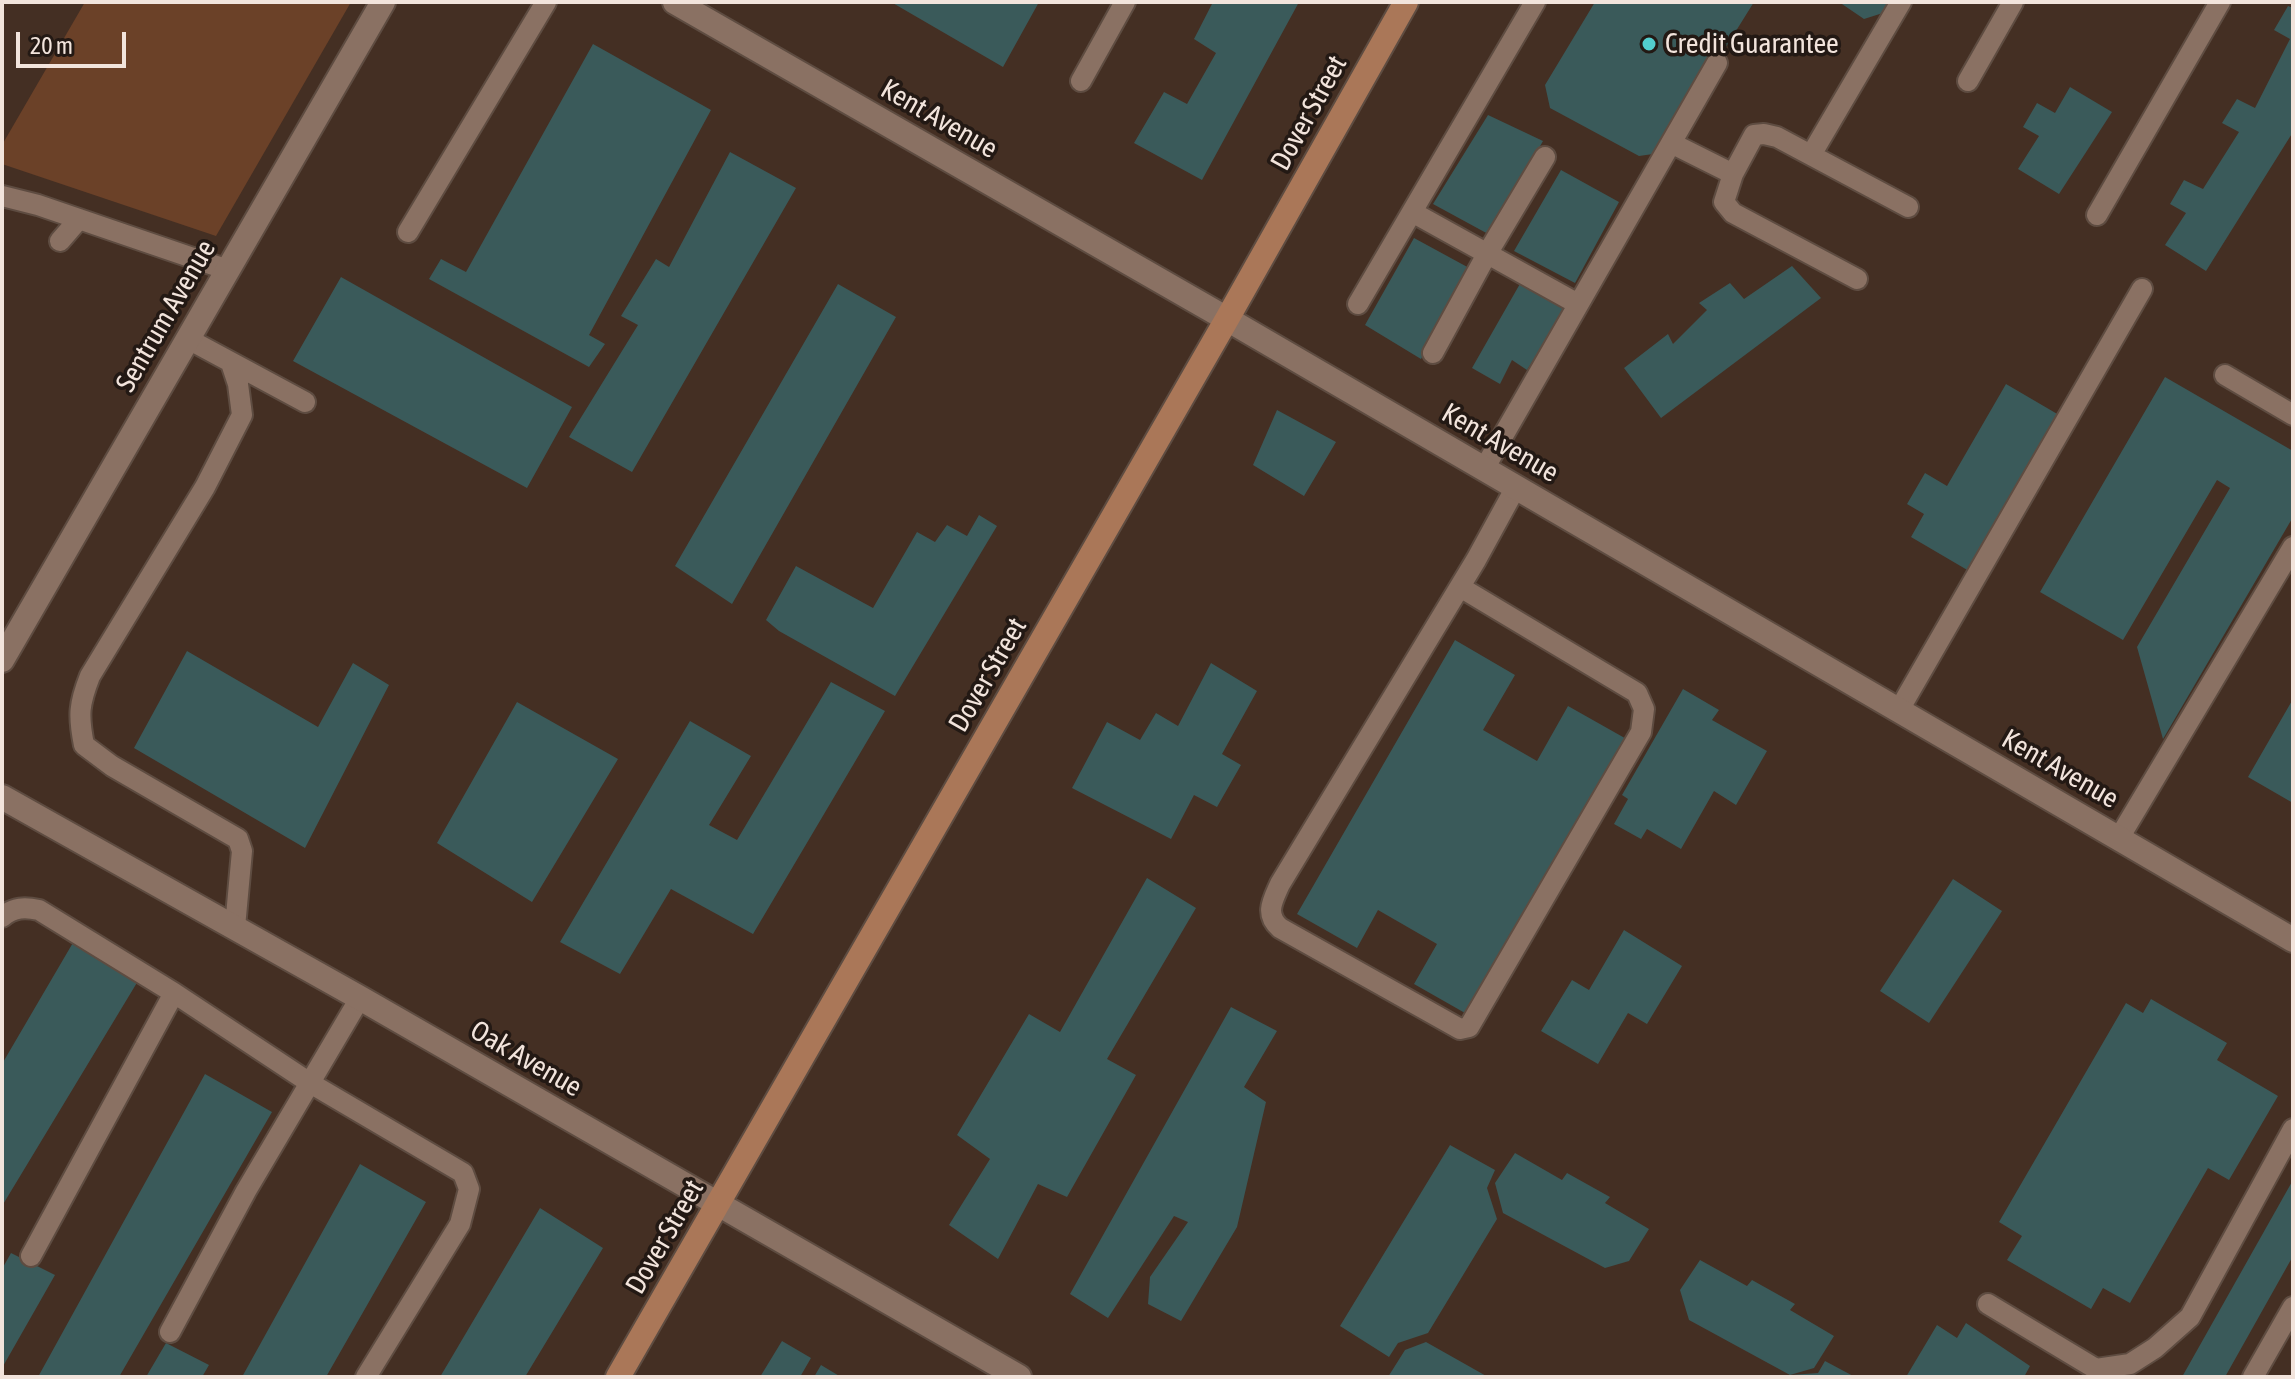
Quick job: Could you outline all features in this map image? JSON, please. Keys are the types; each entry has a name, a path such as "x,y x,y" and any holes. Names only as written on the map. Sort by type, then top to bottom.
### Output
{"street":[{"name":"Sentrum Avenue","path":"2,660 383,2"},
{"name":"Kent Avenue","path":"675,2 1227,319 2293,940"},
{"name":"Dover Street","path":"618,1377 1406,2"},
{"name":"Oak Avenue","path":"2,797 360,998 1019,1377"}],"lane":[{"path":"408,232 546,2"},
{"path":"1081,81 1125,2"},
{"path":"1358,304 1535,2"},
{"path":"1811,155 1901,2"},
{"path":"1968,81 2013,2"},
{"path":"2097,215 2220,2"},
{"path":"1484,469 1717,63"},
{"path":"1857,279 1733,213 1724,202 1733,174 1754,135 1777,137 1908,207"},
{"path":"1671,143 1733,174"},
{"path":"1433,353 1545,157"},
{"path":"2,196 228,270"},
{"path":"1412,212 1578,304"},
{"path":"60,241 79,219"},
{"path":"1899,710 2142,289"},
{"path":"188,339 305,402"},
{"path":"231,363 238,384 242,415 205,487 90,676 80,703 79,720 84,745 112,766 238,839 242,851 235,927"},
{"path":"2225,375 2293,415"},
{"path":"1460,587 1637,693 1644,709 1641,732 1469,1027 1460,1029 1280,928 1270,912 1280,884 1460,587 1516,487"},
{"path":"2119,838 2293,547"},
{"path":"2,917 10,910 39,910 174,993 310,1083 463,1173 469,1189 460,1224 366,1377"},
{"path":"31,1256 174,993"},
{"path":"170,1332 246,1191 360,998"},
{"path":"1988,1304 2096,1369 2130,1364 2155,1348 2190,1317 2293,1129"},
{"path":"2253,1377 2293,1307"}],"shaded area":[{"path":"85,2 351,2 216,236 2,164 2,145"}],"building":[{"path":"891,2 1039,2 1003,67"},
{"path":"1213,2 1299,2 1202,180 1134,143 1164,92 1187,104 1216,53 1194,39"},
{"name":"Credit Guarantee","path":"1595,2 1754,2 1660,153 1639,156 1550,108 1545,85"},
{"name":"Credit Guarantee","path":"1839,2 1892,2 1886,12 1864,19"},
{"path":"2288,6 2293,8 2293,132 2206,271 2165,245 2186,213 2170,204 2184,180 2203,189 2239,132 2222,123 2237,99 2255,108 2290,39 2274,30"},
{"path":"593,44 711,110 589,335 605,344 589,367 429,279 441,259 466,272"},
{"path":"2070,87 2112,112 2059,194 2018,169 2039,136 2023,127 2037,103 2055,113"},
{"path":"1488,115 1543,141 1490,235 1433,204"},
{"path":"730,152 796,188 632,472 569,437 638,325 621,316 656,259 669,267"},
{"path":"1561,170 1619,202 1575,283 1514,251"},
{"path":"1414,238 1471,269 1421,359 1365,325"},
{"path":"1792,266 1821,298 1661,418 1624,368 1668,334 1673,344 1707,310 1699,303 1730,283 1744,299"},
{"path":"341,277 572,407 527,488 293,361"},
{"path":"1521,282 1565,310 1527,370 1512,360 1500,384 1472,368"},
{"path":"838,284 896,317 732,604 675,566"},
{"path":"2165,377 2293,451 2293,517 2163,739 2137,647 2230,488 2217,480 2123,640 2040,592"},
{"path":"2006,384 2059,415 1969,571 1911,537 1924,514 1907,504 1925,473 1947,486"},
{"path":"1277,410 1336,442 1304,496 1253,465"},
{"path":"979,515 997,526 895,696 779,631 766,620 796,566 873,608 917,532 935,542 947,525 967,536"},
{"path":"1455,640 1515,675 1483,730 1537,761 1568,706 1630,741 1472,1017 1414,984 1437,944 1378,910 1357,948 1297,914"},
{"path":"187,651 318,727 353,663 389,685 305,848 134,748"},
{"path":"1211,663 1257,691 1222,754 1241,765 1217,807 1194,795 1171,839 1072,788 1107,722 1140,740 1156,713 1178,726"},
{"path":"831,682 885,711 753,934 671,889 620,974 560,942 690,721 751,756 709,825 737,840"},
{"path":"1683,689 1719,710 1712,720 1767,751 1736,805 1714,791 1681,849 1647,829 1641,839 1614,824 1628,799 1622,795"},
{"path":"2293,699 2293,803 2248,777"},
{"path":"517,702 618,759 532,902 437,843"},
{"path":"1147,878 1196,908 1107,1059 1136,1075 1067,1197 1038,1184 998,1259 949,1225 990,1159 957,1135 1029,1014 1060,1032"},
{"path":"1953,879 2002,911 1929,1023 1880,991"},
{"path":"1624,930 1682,966 1647,1024 1628,1013 1598,1064 1541,1031 1572,980 1589,990"},
{"path":"74,941 138,981 2,1206 2,1064"},
{"path":"2151,999 2227,1043 2217,1060 2278,1096 2229,1180 2208,1168 2130,1303 2103,1288 2091,1309 2007,1260 2022,1236 1999,1222 2126,1003 2143,1013"},
{"path":"1231,1007 1277,1031 1244,1087 1266,1102 1237,1227 1181,1321 1148,1304 1150,1277 1188,1222 1174,1216 1108,1318 1070,1294"},
{"path":"205,1074 272,1112 119,1377 38,1377"},
{"path":"1450,1145 1495,1170 1487,1188 1497,1219 1428,1333 1398,1343 1389,1357 1340,1326"},
{"path":"1515,1153 1562,1180 1567,1173 1610,1197 1605,1203 1649,1229 1629,1261 1605,1268 1503,1213 1495,1183"},
{"path":"360,1164 426,1202 326,1377 242,1377"},
{"path":"2293,1180 2293,1256 2225,1377 2182,1377"},
{"path":"540,1208 603,1248 525,1377 440,1377"},
{"path":"11,1253 55,1275 2,1368 2,1269"},
{"path":"1700,1260 1747,1286 1752,1280 1795,1304 1790,1310 1834,1336 1814,1368 1790,1375 1689,1320 1680,1290"},
{"path":"1966,1323 2030,1366 2024,1377 1906,1377 1937,1325 1957,1338"},
{"path":"782,1341 811,1358 800,1377 760,1377"},
{"path":"1426,1342 1488,1377 1388,1377 1405,1350"},
{"path":"166,1343 209,1365 202,1377 146,1377"},
{"path":"1825,1361 1855,1377 1791,1377 1818,1373"},
{"path":"821,1365 841,1377 814,1377"}],"place":[{"name":"Credit Guarantee","path":"1649,44"}]}
